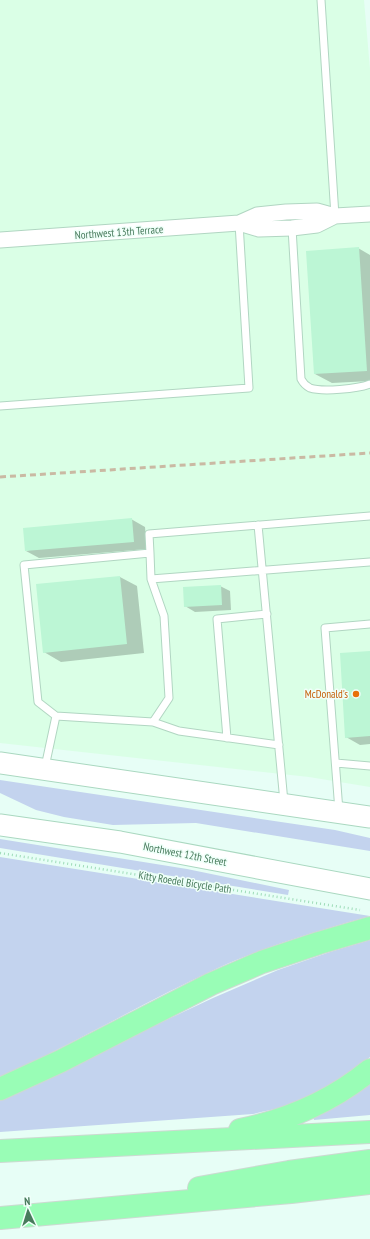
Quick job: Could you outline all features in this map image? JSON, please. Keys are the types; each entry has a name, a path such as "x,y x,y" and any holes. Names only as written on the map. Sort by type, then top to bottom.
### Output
{"highway":[{"path":"0,1089 62,1061 210,984 262,962 319,943 366,922"},
{"path":"179,1142 258,1126 293,1115 314,1107 332,1097 370,1070"},
{"path":"0,1151 327,1136 370,1132"},
{"path":"36,1216 289,1172 370,1161"},
{"path":"0,1218 36,1216 291,1192 370,1183"}],"main road":[{"path":"0,763 370,817"},
{"name":"Northwest 12th Street","path":"0,824 120,842 370,889"}],"street":[{"name":"Northwest 13th Terrace","path":"0,240 239,223 257,215 286,212 317,211 335,216 370,214"},
{"name":"Northwest 13th Terrace","path":"239,223 259,229 292,228 317,225 335,216"}],"lane":[{"path":"321,0 335,216"},
{"path":"0,406 249,388 239,223"},
{"path":"292,228 302,382 310,388 326,389 362,387 370,384"},
{"path":"153,722 168,698 164,616 152,580 149,534 370,516"},
{"path":"258,525 284,804"},
{"path":"150,553 24,565 38,702 56,716 153,722 179,731 279,745"},
{"path":"152,580 370,562"},
{"path":"227,738 217,620 267,614"},
{"path":"340,813 326,628 370,624"},
{"path":"44,769 56,716"},
{"path":"336,763 370,766"}],"path":[{"name":"Kitty Roedel Bicycle Path","path":"0,852 366,922"}],"shaded area":[{"path":"0,0 364,0 370,69 370,787 309,777 0,743"},
{"path":"0,780 335,830 370,838 370,851 196,823 113,825 64,817 36,810 0,793"},
{"path":"0,839 187,869 289,890 288,895 0,848"},
{"path":"0,857 370,916 292,939 236,960 190,981 55,1051 0,1077"},
{"path":"370,940 370,1057 342,1080 309,1098 287,1106 253,1114 0,1132 0,1098 213,998 278,970"},
{"path":"370,1080 370,1115 314,1120 313,1116"}],"building":[{"path":"359,247 367,371 314,374 306,251"},
{"path":"132,518 134,542 25,551 23,528"},
{"path":"120,576 127,644 43,653 36,584"},
{"path":"221,585 222,605 184,607 183,587"},
{"name":"McDonald's","path":"370,651 370,736 345,738 340,653"}],"railway":[{"path":"0,477 370,453"}],"place":[{"name":"McDonald's","path":"356,694"}]}
